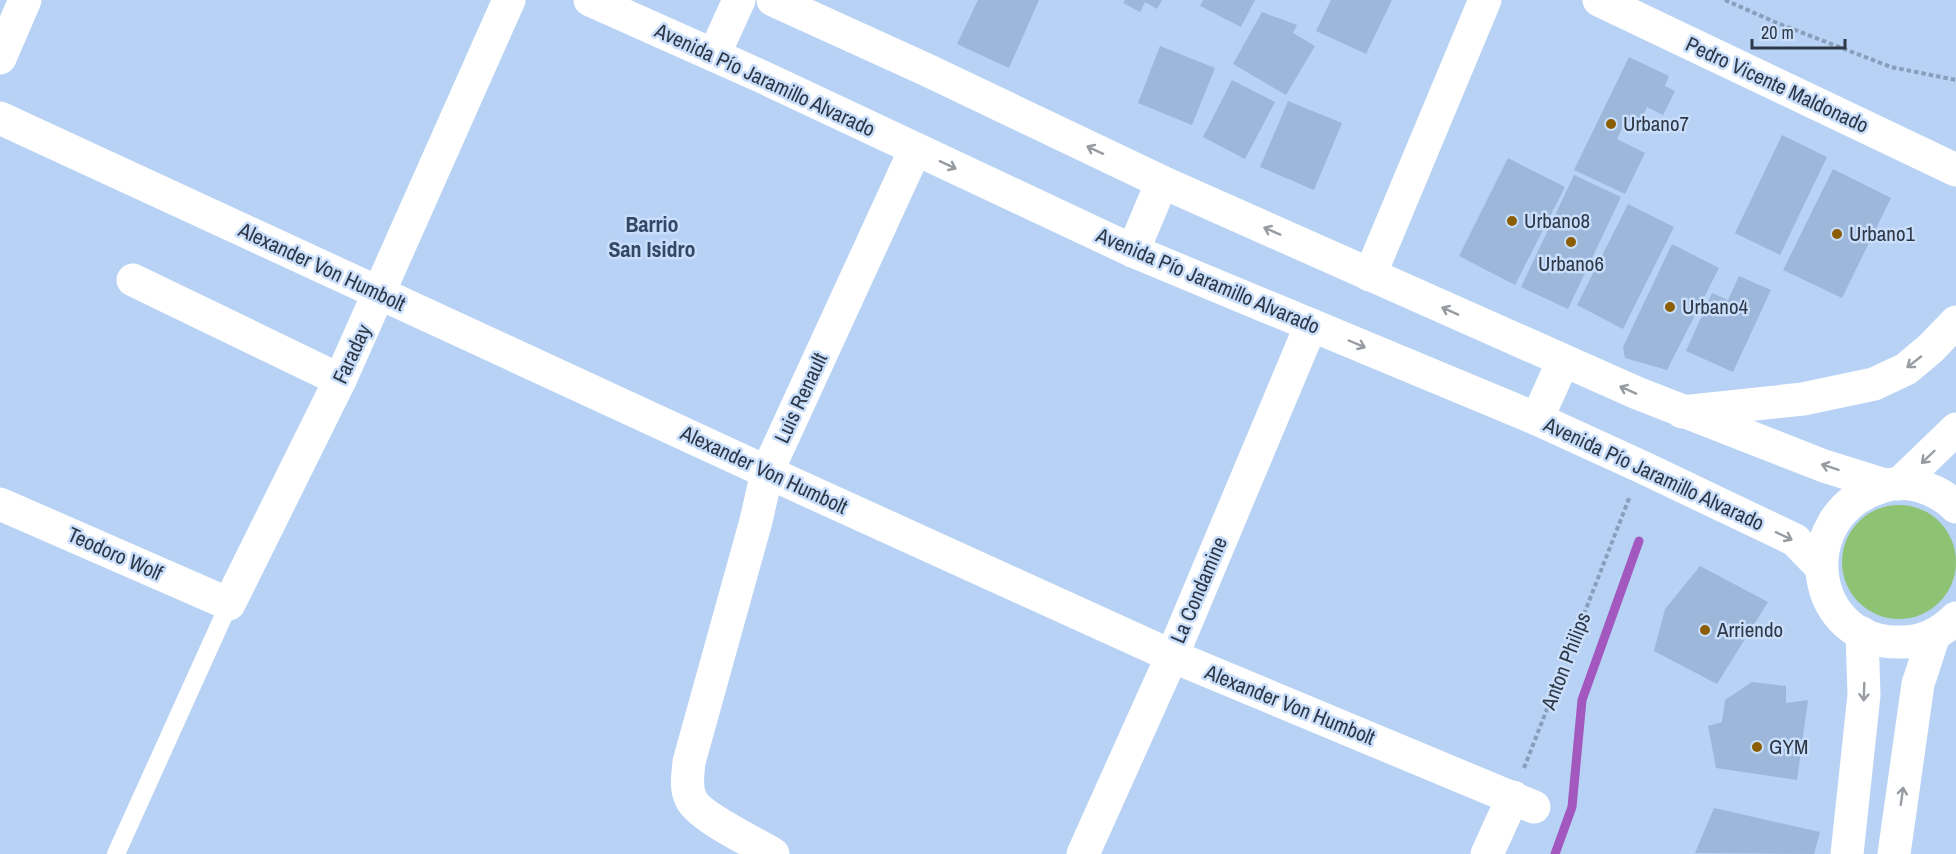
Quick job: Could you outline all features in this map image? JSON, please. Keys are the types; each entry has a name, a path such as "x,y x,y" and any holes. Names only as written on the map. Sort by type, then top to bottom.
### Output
{"street":[{"path":"0,58 25,0"},
{"name":"Faraday","path":"229,604 340,380 509,0"},
{"name":"Avenida Pío Jaramillo Alvarado","path":"590,0 714,55 1133,251 1537,419 1642,467 1795,540 1821,567"},
{"path":"714,55 739,0"},
{"path":"773,0 816,8 1162,182 1563,361 1682,412 1824,466 1892,484 1927,488 1940,494 1956,507"},
{"path":"1370,275 1485,0"},
{"name":"Pedro Vicente Maldonado","path":"1599,0 1956,170"},
{"name":"Alexander Von Humbolt","path":"0,118 1172,656 1523,802"},
{"name":"Luis Renault","path":"774,854 703,813 692,802 687,787 689,762 756,520 767,472 915,150"},
{"path":"1133,251 1162,182"},
{"path":"133,280 340,380"},
{"path":"1682,412 1803,399 1874,384 1906,369 1931,348 1956,322"},
{"name":"La Condamine","path":"1083,854 1172,656 1311,325"},
{"path":"1537,419 1563,361"},
{"path":"1949,626 1911,642 1886,642 1862,633 1844,620 1830,601 1825,590 1821,567 1822,548 1828,530 1838,514 1851,501 1867,491 1892,484 1956,429"},
{"name":"Teodoro Wolf","path":"0,504 229,604"},
{"path":"1894,854 1918,684 1949,626"},
{"path":"1847,854 1864,695 1862,633"},
{"path":"1487,854 1523,802"}],"lane":[{"path":"116,854 229,604"}],"path":[{"path":"1725,0 1777,23 1891,67 1956,81"},
{"name":"Anton Philips","path":"1523,802 1642,467"}],"green space":[{"path":"1899,505 1921,510 1939,522 1951,540 1956,562 1951,584 1939,602 1921,614 1899,619 1877,614 1859,602 1847,584 1842,562 1847,540 1859,522 1877,510"}],"building":[{"path":"978,0 1039,0 1009,68 957,44"},
{"path":"1125,0 1162,0 1157,9 1145,2 1140,12 1123,3"},
{"path":"1203,0 1255,0 1241,27 1200,6"},
{"path":"1331,0 1392,0 1366,54 1316,31"},
{"path":"1262,12 1297,25 1293,33 1315,46 1286,95 1233,64"},
{"path":"1160,46 1215,68 1192,125 1138,103"},
{"name":"Urbano7","path":"1629,57 1669,76 1665,86 1675,91 1663,115 1647,107 1638,127 1626,120 1617,139 1645,153 1625,194 1574,170"},
{"path":"1232,80 1275,102 1245,159 1203,137"},
{"path":"1288,101 1342,123 1314,190 1260,167"},
{"path":"1782,135 1827,157 1780,255 1735,233"},
{"name":"Urbano8","path":"1508,158 1565,187 1515,285 1459,256"},
{"name":"Urbano1","path":"1833,169 1891,198 1842,298 1783,270"},
{"name":"Urbano6","path":"1574,175 1621,197 1568,309 1521,287"},
{"path":"1628,204 1674,227 1623,329 1577,305"},
{"name":"Urbano4","path":"1672,244 1719,268 1667,370 1625,358 1623,347"},
{"path":"1739,276 1771,290 1733,372 1686,351 1712,293 1728,300"},
{"name":"Arriendo","path":"1700,566 1768,602 1717,684 1654,651 1665,609"},
{"name":"GYM","path":"1752,682 1786,686 1786,703 1808,700 1797,780 1716,768 1708,726 1722,722 1725,700"},
{"path":"1714,808 1820,832 1814,854 1695,853"}],"waterway":[{"path":"1555,854 1572,807 1582,700 1639,541"}],"place":[{"name":"Urbano7","path":"1611,124"},
{"name":"Urbano8","path":"1512,221"},
{"name":"Urbano1","path":"1837,234"},
{"name":"Urbano6","path":"1571,242"},
{"name":"Urbano4","path":"1670,307"},
{"name":"Arriendo","path":"1705,630"},
{"name":"GYM","path":"1757,747"}],"district":[{"name":"Barrio San Isidro","path":"652,236"}]}
